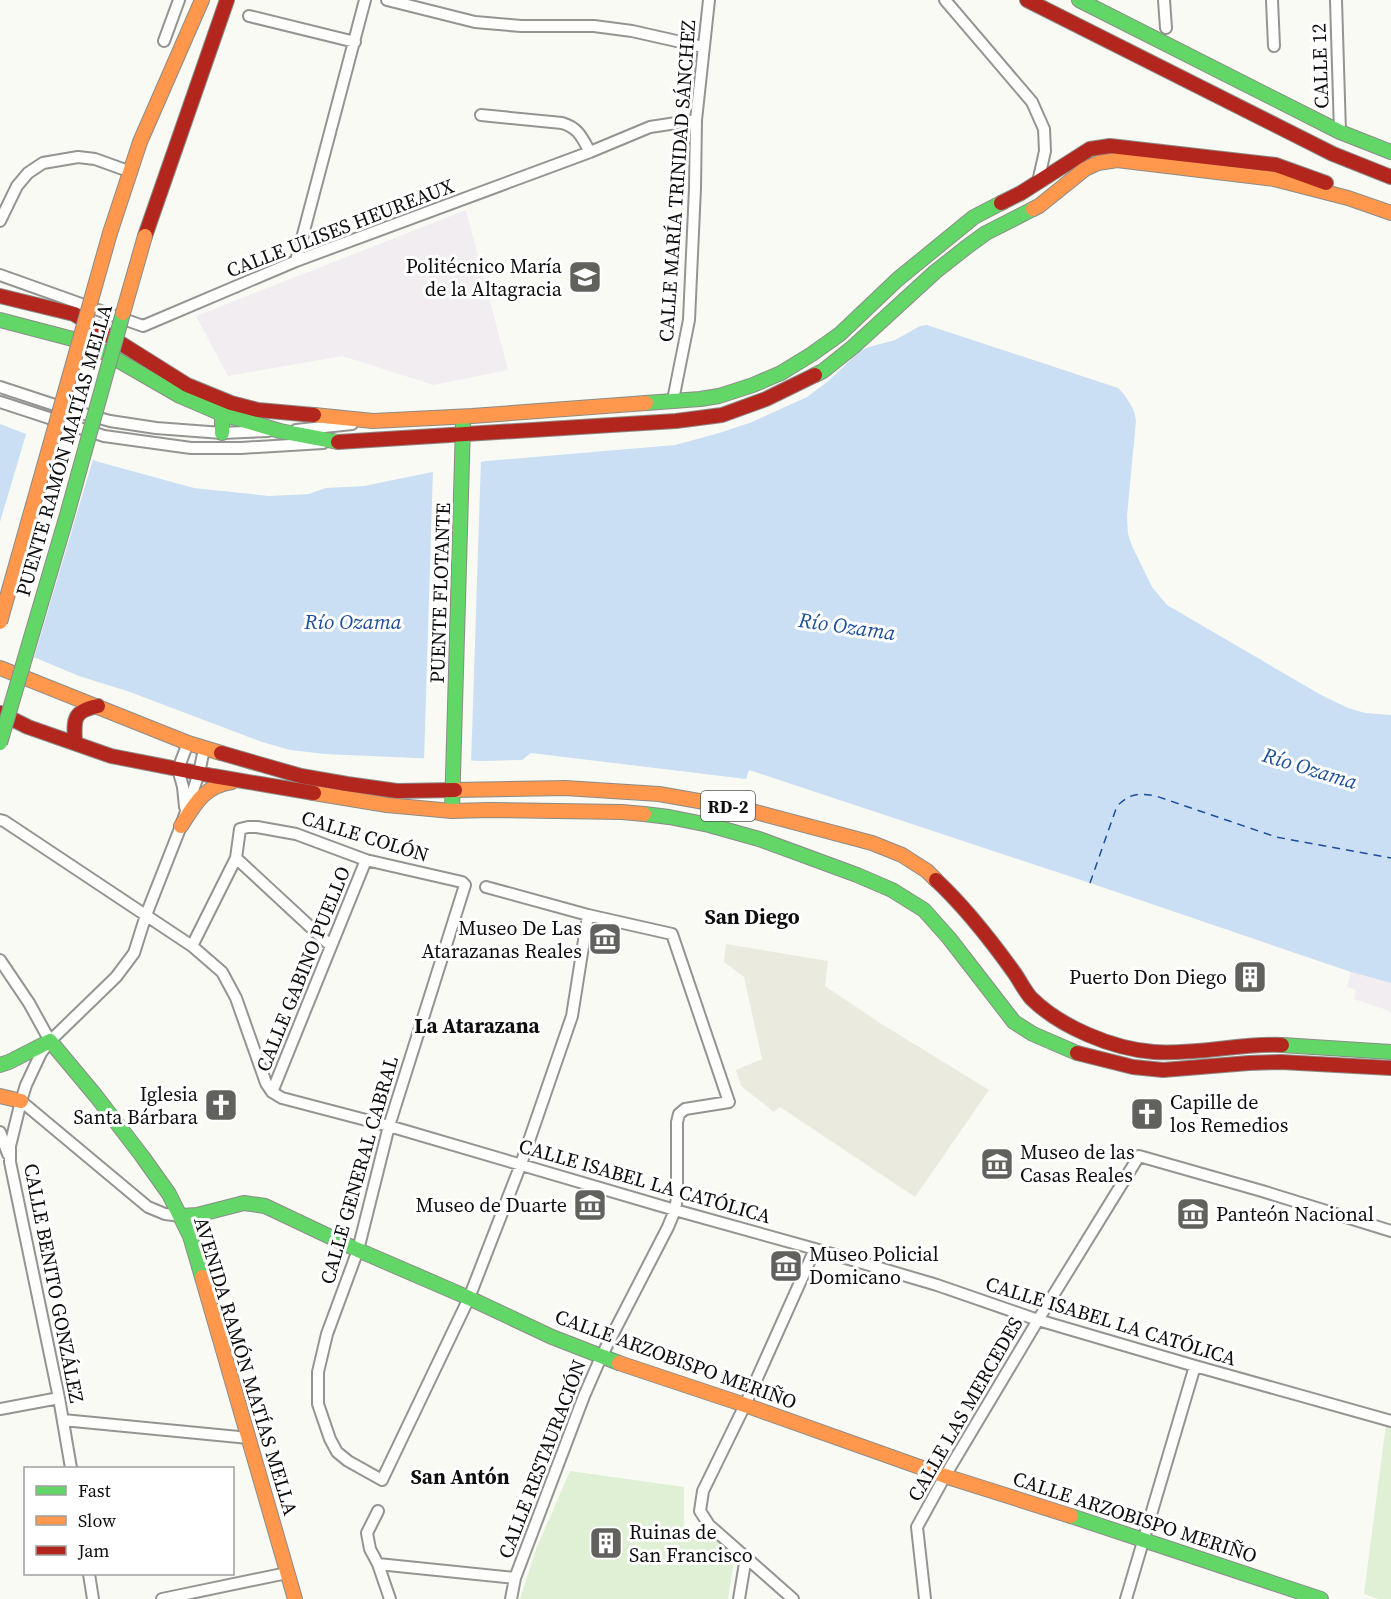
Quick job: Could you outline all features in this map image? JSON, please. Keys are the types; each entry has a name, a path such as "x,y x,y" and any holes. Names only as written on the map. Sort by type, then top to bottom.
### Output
{"main road":[{"name":"PUENTE RAMÓN MATÍAS MELLA","path":"0,622 110,233 140,142 202,0"},
{"name":"PUENTE RAMÓN MATÍAS MELLA","path":"0,743 145,236 227,0"},
{"path":"1027,0 1333,154 1391,177"},
{"path":"1079,0 1340,132 1391,152"},
{"path":"0,296 74,314 187,385 231,403 258,410 373,421 463,416 719,396 753,386 797,364 840,334 898,279 974,217 1021,193 1090,149 1110,146 1276,165 1330,184 1348,198"},
{"path":"0,320 88,344 180,396 222,414 280,431 340,442 676,421 722,415 766,399 823,371 934,272 968,246 987,233 1039,206 1075,177 1098,163 1117,160 1274,178 1348,198 1391,213"},
{"path":"222,414 222,433"},
{"name":"PUENTE FLOTANTE","path":"452,810 463,416"},
{"name":"RD-2","path":"0,668 188,744 301,776 397,790 565,788 659,794 744,809 872,843 902,855 927,871 954,896 1014,972 1030,997 1072,1028 1131,1049 1176,1052 1274,1045 1391,1052"},
{"path":"75,743 74,723 78,713 84,708 98,706"},
{"name":"RD-2","path":"0,713 28,727 111,756 178,770 387,805 452,810 622,812 669,817 709,825 759,839 892,890 924,910 949,938 1014,1022 1033,1034 1078,1053 1133,1067 1163,1070 1249,1062 1391,1068"},
{"path":"181,826 201,795 227,782 247,782"},
{"path":"0,1065 50,1041"},
{"name":"AVENIDA RAMÓN MATÍAS MELLA","path":"50,1041 72,1065 158,1177 182,1216 190,1236 295,1599"},
{"path":"0,1096 21,1101"},
{"name":"CALLE ARZOBISPO MERIÑO","path":"182,1216 197,1215 244,1203 265,1206 552,1337 602,1357 945,1476 1144,1539 1321,1599"}],"street":[{"path":"164,41 179,0"},
{"path":"296,261 365,0"},
{"path":"387,0 475,22 521,26 594,26 632,31 703,47"},
{"name":"CALLE MARÍA TRINIDAD SÁNCHEZ","path":"674,400 689,321 696,120 709,0"},
{"path":"945,0 1032,102 1044,129 1045,151 1038,182"},
{"path":"1164,0 1166,28"},
{"path":"1272,0 1274,46"},
{"name":"CALLE 12","path":"1336,0 1340,132"},
{"path":"249,16 355,42"},
{"path":"481,116 562,123 577,130 590,152"},
{"name":"CALLE ULISES HEUREAUX","path":"0,275 143,326 296,261 590,152 650,127 696,120"},
{"path":"0,221 17,186 28,173 43,163 78,157 95,159 131,172"},
{"path":"0,387 110,421 156,428 222,433 280,431 373,421"},
{"path":"0,402 104,436 191,448 241,448 340,442"},
{"path":"186,810 178,770 188,744"},
{"name":"CALLE BENITO GONZÁLEZ","path":"71,1467 59,1398 10,1162 10,1146 26,1085 41,1053 50,1041 116,977 134,953 146,915 181,826 199,773 204,749"},
{"path":"0,820 192,946 222,972 236,998 266,1083 272,1092"},
{"name":"CALLE COLÓN","path":"236,858 240,829 257,827 296,834 366,860 462,882"},
{"path":"192,946 236,858 332,946"},
{"name":"CALLE GABINO PUELLO","path":"272,1092 366,860"},
{"name":"CALLE GENERAL CABRAL","path":"462,882 465,885 389,1126 358,1250 327,1334 318,1372 318,1404 330,1439 337,1452 348,1461 382,1480 469,1298"},
{"path":"469,1298 521,1164 572,1016 588,915 486,887"},
{"name":"CALLE RESTAURACIÓN","path":"512,1599 515,1578 584,1396 675,1210 677,1122 680,1114 685,1108 729,1102 672,934 588,915"},
{"path":"0,960 50,1041"},
{"name":"CALLE ISABEL LA CATÓLICA","path":"272,1092 282,1098 389,1126 815,1249 937,1285 1038,1320 1391,1421"},
{"name":"CALLE ARZOBISPO MERIÑO","path":"21,1101 148,1207 165,1214 182,1216"},
{"path":"0,1132 10,1162"},
{"name":"CALLE LAS MERCEDES","path":"925,1599 917,1527 1038,1320 1139,1156 1391,1231"},
{"path":"793,1599 709,1525 700,1511 703,1491 745,1406 815,1249"},
{"path":"1126,1599 1195,1366"},
{"path":"0,1409 59,1398"},
{"path":"63,1420 249,1438"},
{"path":"378,1511 367,1533 370,1549 378,1564 390,1599"},
{"path":"739,1599 746,1557"},
{"path":"378,1564 515,1578"},
{"path":"162,1599 287,1573"},
{"path":"89,1575 93,1599"}],"shaded area":[{"path":"466,210 508,370 434,385 342,356 228,376 196,316"},
{"path":"726,944 828,961 825,986 989,1090 915,1197 780,1107 774,1112 741,1086 736,1070 762,1059 744,977 724,962"},
{"path":"1351,972 1391,983 1391,1013 1354,999 1356,990 1347,987"}],"green space":[{"path":"1386,1424 1391,1425 1391,1599 1378,1599 1364,1594"},
{"path":"570,1471 684,1487 684,1531 712,1536 724,1543 735,1555 728,1599 520,1599 536,1549"}],"water":[{"name":"Río Ozama","path":"927,325 1118,388 1130,403 1136,421 1127,516 1128,534 1152,587 1167,605 1321,695 1348,708 1365,713 1391,715 1391,983 1351,972 749,770 746,779 531,753 522,760 482,761 325,754 290,750 79,676 36,658 0,650 0,424 99,462 194,488 269,496 309,494 326,488 364,486 486,461 675,445 719,433 752,422 807,397 826,383 860,351 895,340 920,326"}],"pier":[{"path":"27,431 94,456 33,661 0,653 0,522"},
{"path":"481,459 471,764 424,761 433,469"}],"ferry route":[{"path":"1090,883 1117,806 1130,796 1139,794 1156,796 1276,837 1391,858"}],"traffic: fast":[{"path":"1079,0 1340,132 1391,152"},
{"path":"646,403 719,396 781,373 840,334 898,279 974,217 1001,203"},
{"path":"815,375 853,347 935,272 968,246 986,233 1033,209"},
{"path":"0,743 123,313"},
{"path":"0,320 88,343 180,396 222,414 280,431 338,442"},
{"path":"222,414 222,433"},
{"path":"452,811 463,425"},
{"path":"644,814 709,825 759,839 892,890 924,910 949,938 1014,1022 1033,1034 1077,1053"},
{"path":"0,1065 50,1041 96,1096 169,1194 190,1236 202,1277"},
{"path":"1282,1045 1391,1052"},
{"path":"182,1216 197,1215 244,1203 265,1206 552,1337 619,1363"},
{"path":"1071,1516 1321,1599"}],"traffic: slow":[{"path":"110,233 140,142 202,0"},
{"path":"1033,209 1085,169 1098,163 1117,160 1274,179 1348,198 1391,213"},
{"path":"0,622 110,233"},
{"path":"123,313 145,236"},
{"path":"314,415 373,421 646,403"},
{"path":"0,668 188,743 221,753"},
{"path":"181,826 201,797 214,787 232,782"},
{"path":"455,790 565,788 659,794 744,809 872,843 902,855 927,871 936,880"},
{"path":"314,793 387,805 452,811 644,814"},
{"path":"0,1096 21,1101"},
{"path":"202,1277 295,1599"},
{"path":"619,1363 945,1476 1071,1516"}],"traffic: jam":[{"path":"145,236 227,0"},
{"path":"1027,0 1333,154 1391,177"},
{"path":"1001,203 1021,193 1090,149 1110,146 1276,165 1326,183"},
{"path":"0,296 74,314 187,385 231,403 258,410 314,415"},
{"path":"338,442 676,421 722,415 766,399 815,375"},
{"path":"75,743 76,718 83,711 98,706"},
{"path":"0,713 28,727 111,756 314,793"},
{"path":"221,753 301,776 347,784 397,791 455,790"},
{"path":"936,880 986,935 1031,998 1043,1009 1088,1035 1122,1046 1154,1052 1282,1045"},
{"path":"1077,1053 1133,1067 1163,1070 1281,1062 1391,1068"}],"place":[{"name":"Politécnico María de la Altagracia","path":"585,277"},
{"name":"Museo De Las Atarazanas Reales","path":"605,939"},
{"name":"Puerto Don Diego","path":"1250,977"},
{"name":"Iglesia Santa Bárbara","path":"221,1105"},
{"name":"Capille de los Remedios","path":"1147,1114"},
{"name":"Museo de las Casas Reales","path":"997,1164"},
{"name":"Museo de Duarte","path":"590,1205"},
{"name":"Panteón Nacional","path":"1193,1214"},
{"name":"Museo Policial Domicano","path":"786,1266"},
{"name":"Ruinas de San Francisco","path":"606,1543"}],"district":[{"name":"San Diego","path":"752,916"},
{"name":"La Atarazana","path":"477,1025"},
{"name":"San Antón","path":"460,1476"}]}
